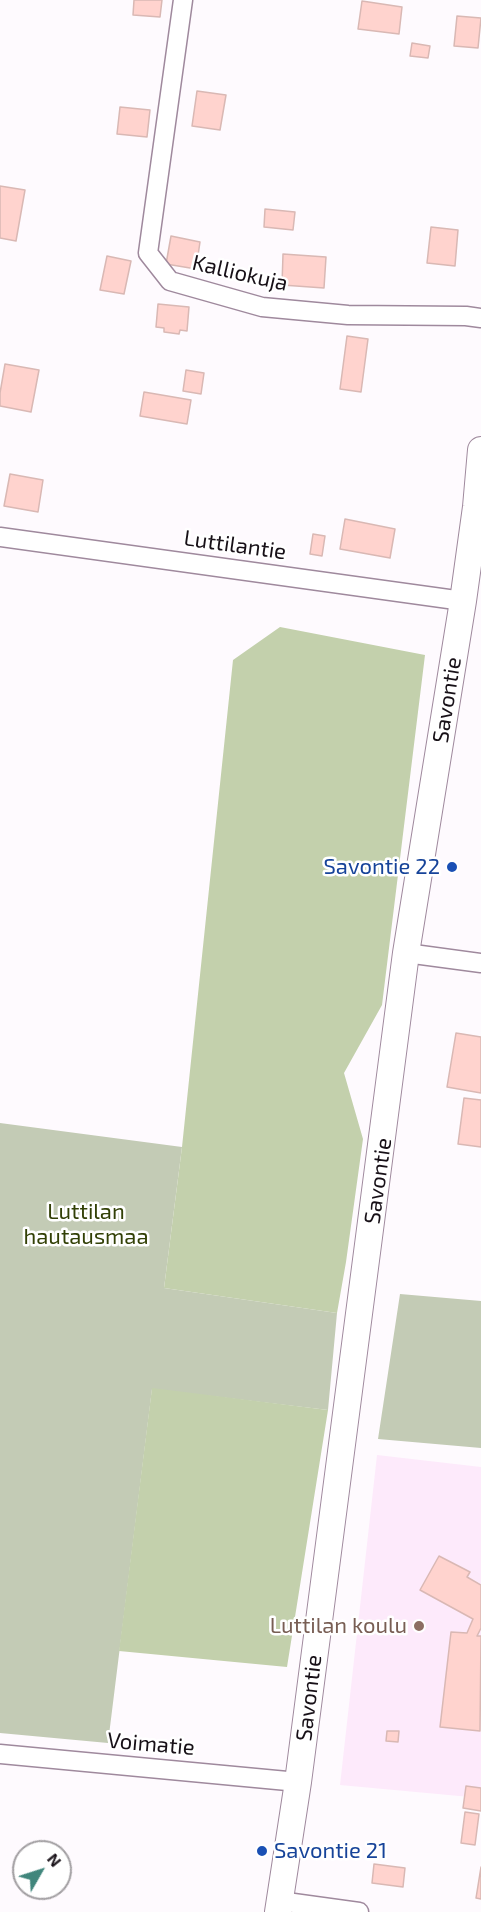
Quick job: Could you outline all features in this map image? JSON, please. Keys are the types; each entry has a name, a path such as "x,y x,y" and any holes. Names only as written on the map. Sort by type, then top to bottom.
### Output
{"street":[{"name":"Kalliokuja","path":"183,0 148,253 170,281 262,307 348,315 481,318"},
{"name":"Savontie","path":"279,1907 298,1782 406,953 479,507 481,450"},
{"name":"Luttilantie","path":"0,537 463,601"},
{"path":"406,953 481,963"},
{"name":"Voimatie","path":"0,1754 298,1782"},
{"path":"279,1907 359,1912"}],"shaded area":[{"name":"Luttilan koulu","path":"377,1455 481,1467 481,1798 340,1785"}],"green space":[{"path":"280,627 425,655 382,1005 344,1073 363,1139 337,1313 164,1288 182,1147 233,660"},
{"name":"Luttilan hautausmaa","path":"0,1123 182,1147 164,1288 337,1313 328,1410 152,1389 108,1743 0,1733"},
{"path":"400,1294 481,1301 481,1448 378,1439"},
{"path":"152,1388 328,1410 287,1667 119,1651"}],"building":[{"path":"134,0 162,0 160,17 133,15"},
{"path":"362,1 402,7 399,34 358,29"},
{"path":"457,16 481,18 478,48 454,46"},
{"path":"412,43 430,46 428,58 410,56"},
{"path":"197,91 226,95 220,130 192,126"},
{"path":"120,107 150,110 147,137 117,134"},
{"path":"0,186 25,190 16,241 0,238"},
{"path":"265,209 295,212 293,230 264,227"},
{"path":"431,227 458,230 455,266 427,263"},
{"path":"171,236 200,242 196,269 166,264"},
{"path":"283,254 326,257 324,288 282,285"},
{"path":"107,256 131,261 124,294 100,290"},
{"path":"158,304 189,307 187,331 180,330 179,334 164,332 164,328 156,327"},
{"path":"347,336 368,339 361,392 340,389"},
{"path":"5,364 39,370 31,412 0,406"},
{"path":"186,370 204,373 201,394 183,391"},
{"path":"144,392 191,400 187,424 140,416"},
{"path":"10,474 43,480 38,512 4,506"},
{"path":"345,519 395,529 390,558 340,549"},
{"path":"313,534 325,536 322,556 310,554"},
{"path":"456,1033 481,1037 481,1093 447,1087"},
{"path":"464,1098 481,1100 481,1147 458,1144"},
{"path":"439,1556 470,1572 467,1577 481,1585 481,1628 477,1636 481,1636 480,1731 440,1727 451,1632 467,1633 473,1619 420,1590"},
{"path":"387,1731 399,1731 398,1742 386,1741"},
{"path":"466,1786 481,1788 481,1811 463,1808"},
{"path":"465,1812 479,1814 475,1845 461,1843"},
{"path":"374,1864 405,1868 403,1887 372,1883"},
{"path":"481,1867 481,1899 476,1898"}],"place":[{"name":"Savontie 22","path":"452,867"},
{"name":"Luttilan koulu","path":"419,1626"},
{"name":"Savontie 21","path":"262,1851"}]}
